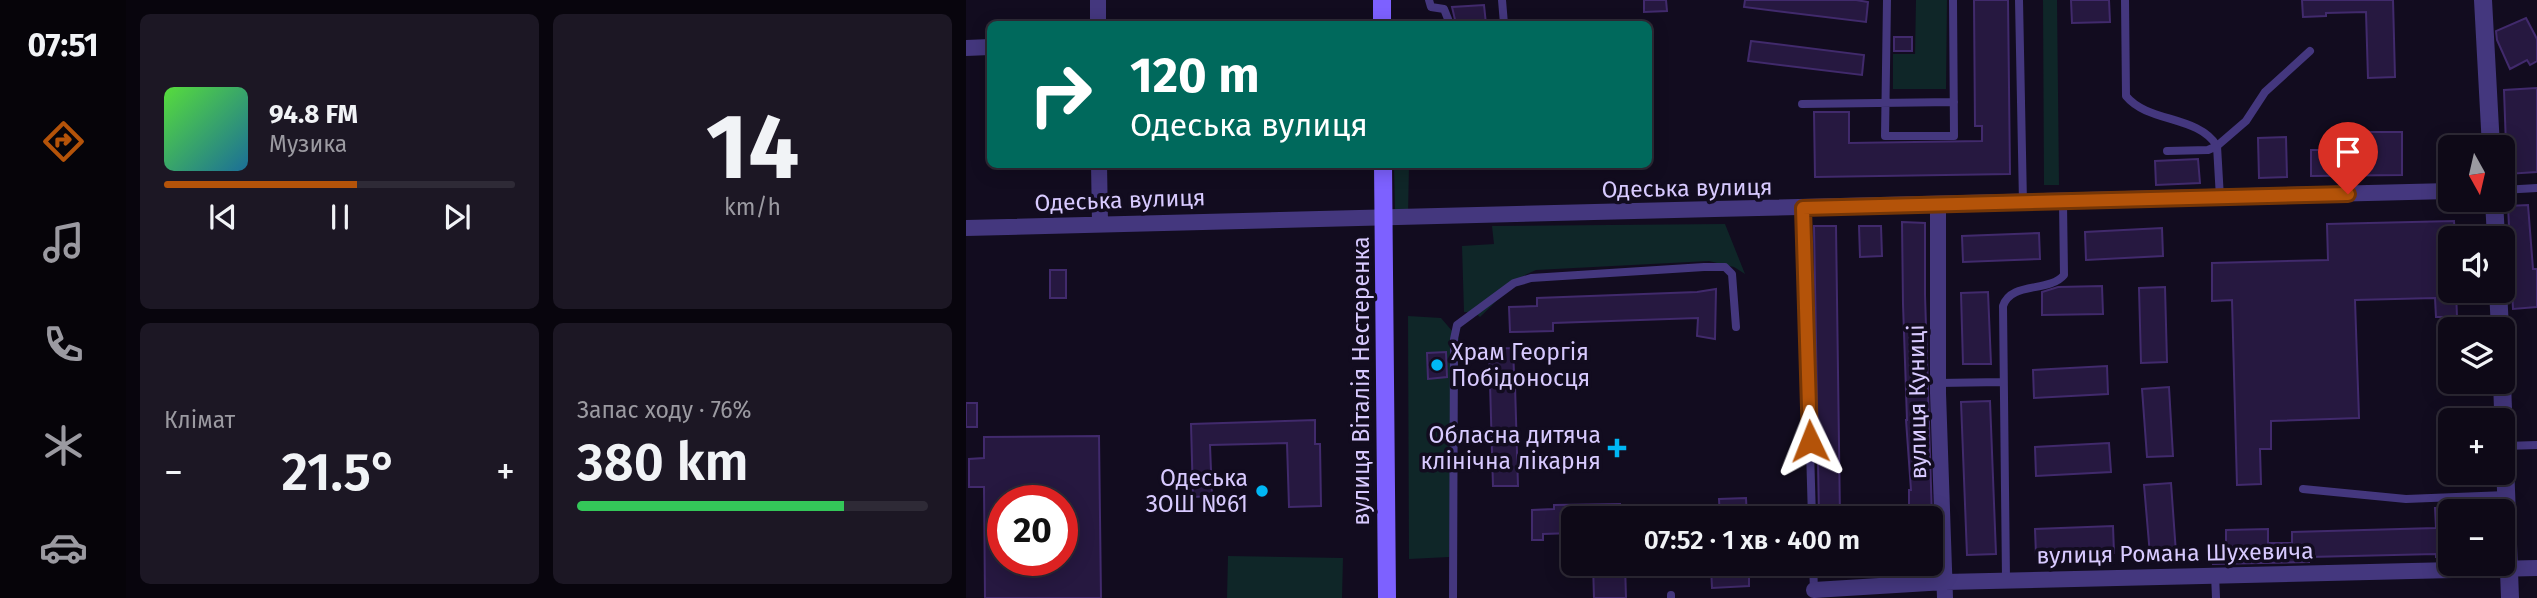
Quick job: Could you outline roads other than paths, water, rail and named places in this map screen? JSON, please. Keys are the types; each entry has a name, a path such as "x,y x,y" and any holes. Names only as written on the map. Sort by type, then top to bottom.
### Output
{"main road":[{"path":"1382,0 1382,21"},
{"name":"вулиця Віталія Нестеренка","path":"1383,168 1387,598"}],"street":[{"path":"1098,0 1098,21"},
{"path":"2483,0 2490,135"},
{"path":"966,48 987,47"},
{"path":"1099,168 1100,223"},
{"name":"Одеська вулиця","path":"966,228 1384,216 2023,204 2438,191"},
{"name":"вулиця Куниці","path":"1938,205 1938,383 1945,590"},
{"path":"2507,485 2507,499"},
{"name":"вулиця Романа Шухевича","path":"2515,568 2537,568"},
{"name":"вулиця Романа Шухевича","path":"1814,590 1945,590 2006,580 2438,569"},
{"path":"2510,576 2510,598"}],"lane":[{"path":"1429,0 1431,7 1444,9 1449,21"},
{"path":"1502,0 1504,21"},
{"path":"1886,0 1885,136 1954,136 1953,0"},
{"path":"2019,0 2023,204"},
{"path":"2125,0 2126,96 2135,107 2200,131 2213,140 2217,146 2220,198"},
{"path":"2167,151 2208,150 2217,146 2246,121 2265,92 2310,51"},
{"path":"1802,104 1954,102"},
{"path":"2515,189 2537,188"},
{"path":"2006,580 2004,302 2011,294 2055,283 2064,275 2063,203"},
{"path":"1803,208 1812,506"},
{"path":"1453,598 1454,339 1457,325 1514,284 1531,278 1725,267 1732,274 1736,327"},
{"path":"1938,383 2003,382"},
{"path":"2515,445 2537,444"},
{"path":"2303,489 2406,499 2507,495"},
{"path":"2215,574 2216,598"},
{"path":"1813,576 1814,590"}],"place":[{"name":"Храм Георгія Побідоносця","path":"1437,365"},
{"name":"Обласна дитяча клінічна лікарня","path":"1617,448"},
{"name":"Одеська ЗОШ №61","path":"1262,491"}]}
